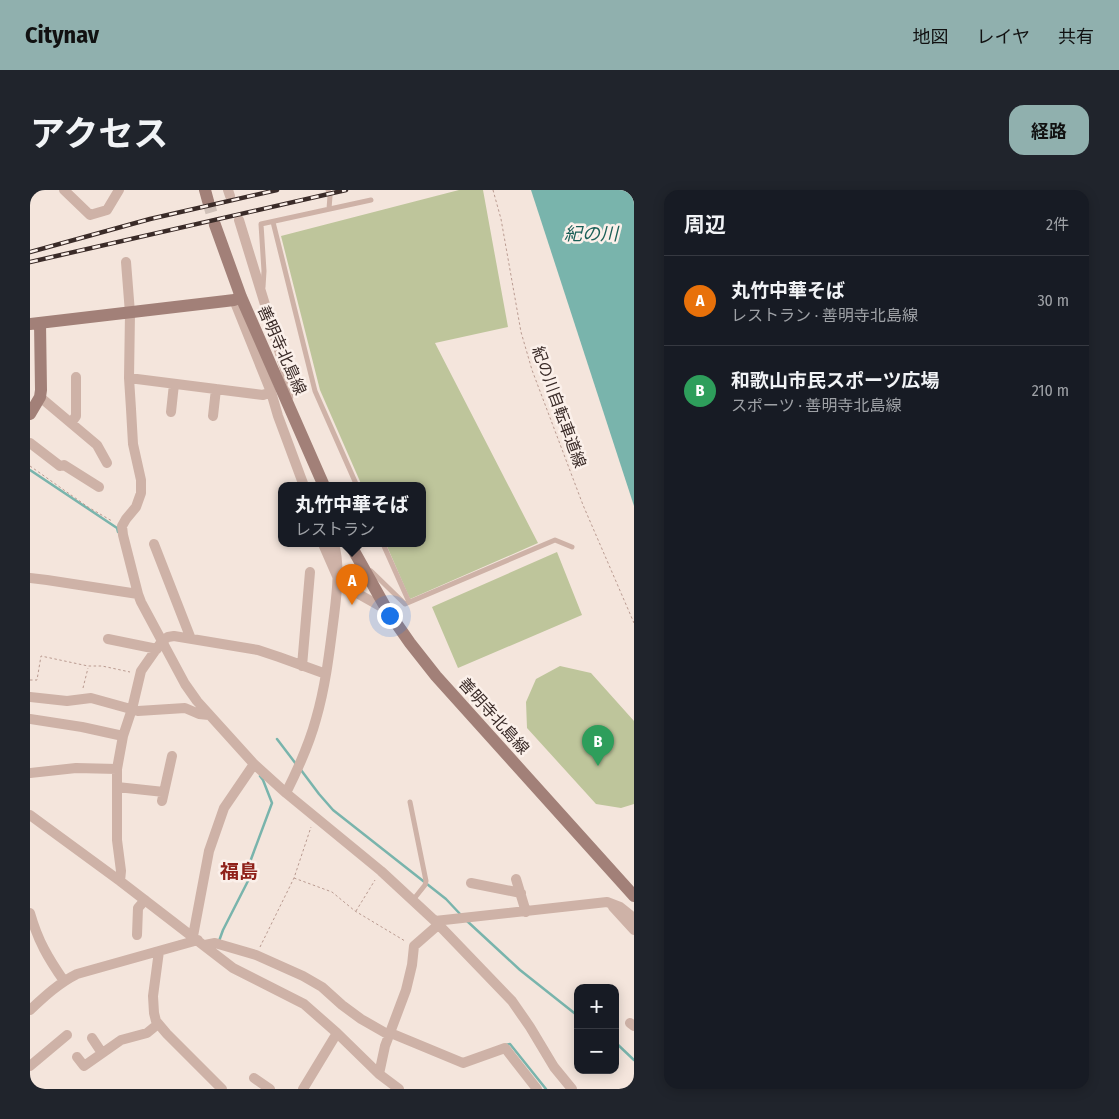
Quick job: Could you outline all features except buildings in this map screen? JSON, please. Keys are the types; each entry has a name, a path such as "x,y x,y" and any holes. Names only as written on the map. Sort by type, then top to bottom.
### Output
{"main road":[{"name":"善明寺北島線","path":"215,225 237,298 287,400 322,482"},
{"path":"30,414 40,397 35,324 237,298"},
{"name":"善明寺北島線","path":"352,547 387,610 436,676 634,896"}],"street":[{"path":"64,190 90,215 107,210 119,190"},
{"path":"239,220 291,389 287,400"},
{"path":"126,262 130,313 129,378 133,444 141,480 141,493 136,507 122,526 122,535 138,594 159,645 204,714 253,766 381,871 413,900 512,1001 554,1066 572,1089"},
{"path":"237,298 303,482"},
{"path":"71,423 76,416 76,377"},
{"path":"129,378 263,395 271,392"},
{"path":"171,412 174,384"},
{"path":"213,416 216,389"},
{"path":"40,397 97,445 107,463"},
{"path":"30,442 60,466 64,465 99,487"},
{"path":"154,544 191,639"},
{"path":"324,547 337,576 346,587 387,610"},
{"path":"286,793 299,767 317,718 326,674 337,587 335,547"},
{"path":"302,666 310,572"},
{"path":"30,578 138,594"},
{"path":"120,881 121,871 117,840 117,768 123,736 141,671 159,645 168,637 174,636 258,650 326,674"},
{"path":"108,639 159,645"},
{"path":"30,697 67,701 90,698 138,711 185,708 204,714"},
{"path":"30,719 123,736"},
{"path":"117,787 163,796 172,756"},
{"path":"199,941 209,851 224,808 253,766"},
{"path":"30,773 76,768 117,768"},
{"path":"30,815 233,968 304,1004 337,1032 379,1074 399,1089"},
{"path":"516,879 526,912"},
{"path":"470,883 521,893"},
{"path":"137,935 138,908 145,900"},
{"path":"607,902 634,930"},
{"path":"379,1074 385,1046 406,990 414,946 437,923 465,918 607,902 620,906 634,918"},
{"path":"30,914 38,939 50,962 64,981"},
{"path":"30,1010 53,988 77,974 199,941 218,944 256,955 303,976 322,988 361,1019 389,1035 393,1034 463,1063 505,1048 538,1089"},
{"path":"159,951 153,1004 158,1024 222,1089"},
{"path":"77,1057 84,1066 121,1040 147,1033 158,1024"},
{"path":"303,1089 337,1032"},
{"path":"30,1066 67,1035"},
{"path":"92,1038 102,1053"},
{"path":"254,1078 270,1089"}],"lane":[{"path":"328,190 330,196 329,209"},
{"path":"263,298 264,271 261,224 371,200"},
{"path":"273,222 314,391 355,482"},
{"path":"359,561 405,604 555,540 572,547"},
{"path":"384,547 409,602"},
{"path":"410,802 426,883 413,900"}],"path":[{"name":"紀の川自転車道線","path":"493,190 501,220 520,332 532,370 583,506 634,623"},
{"path":"30,466 88,507 122,526"},
{"path":"30,680 37,680 41,656 88,666 102,666 141,675"},
{"path":"81,699 88,666"},
{"path":"256,955 294,878 315,817"},
{"path":"355,911 381,871"},
{"path":"294,878 332,892 355,911 414,946"}],"green space":[{"path":"459,190 483,190 508,327 435,343 538,543 410,599 387,547 426,547 426,482 360,482 320,390 281,236"},
{"path":"557,552 582,615 458,668 432,607"},
{"path":"560,666 591,673 634,721 634,804 621,808 596,804 527,728 526,702 536,679"}],"water":[{"name":"紀の川","path":"531,190 634,190 634,506"}],"waterway":[{"path":"30,470 117,528 118,532"},
{"path":"277,739 296,764"},
{"path":"301,770 333,810 446,899 461,915"},
{"path":"219,941 250,877 250,862 272,803 260,776"},
{"path":"467,921 520,970 574,1013"},
{"path":"506,1045 510,1044 546,1089"},
{"path":"619,1046 634,1060"}],"tunnel":[{"path":"208,201 215,225"}],"railway":[{"path":"30,252 150,219 277,190"},
{"path":"30,262 346,190"}],"place":[{"name":"丸竹中華そば","path":"352,605"},
{"name":"和歌山市民スポーツ広場","path":"598,766"}],"district":[{"name":"福島","path":"239,871"}]}
